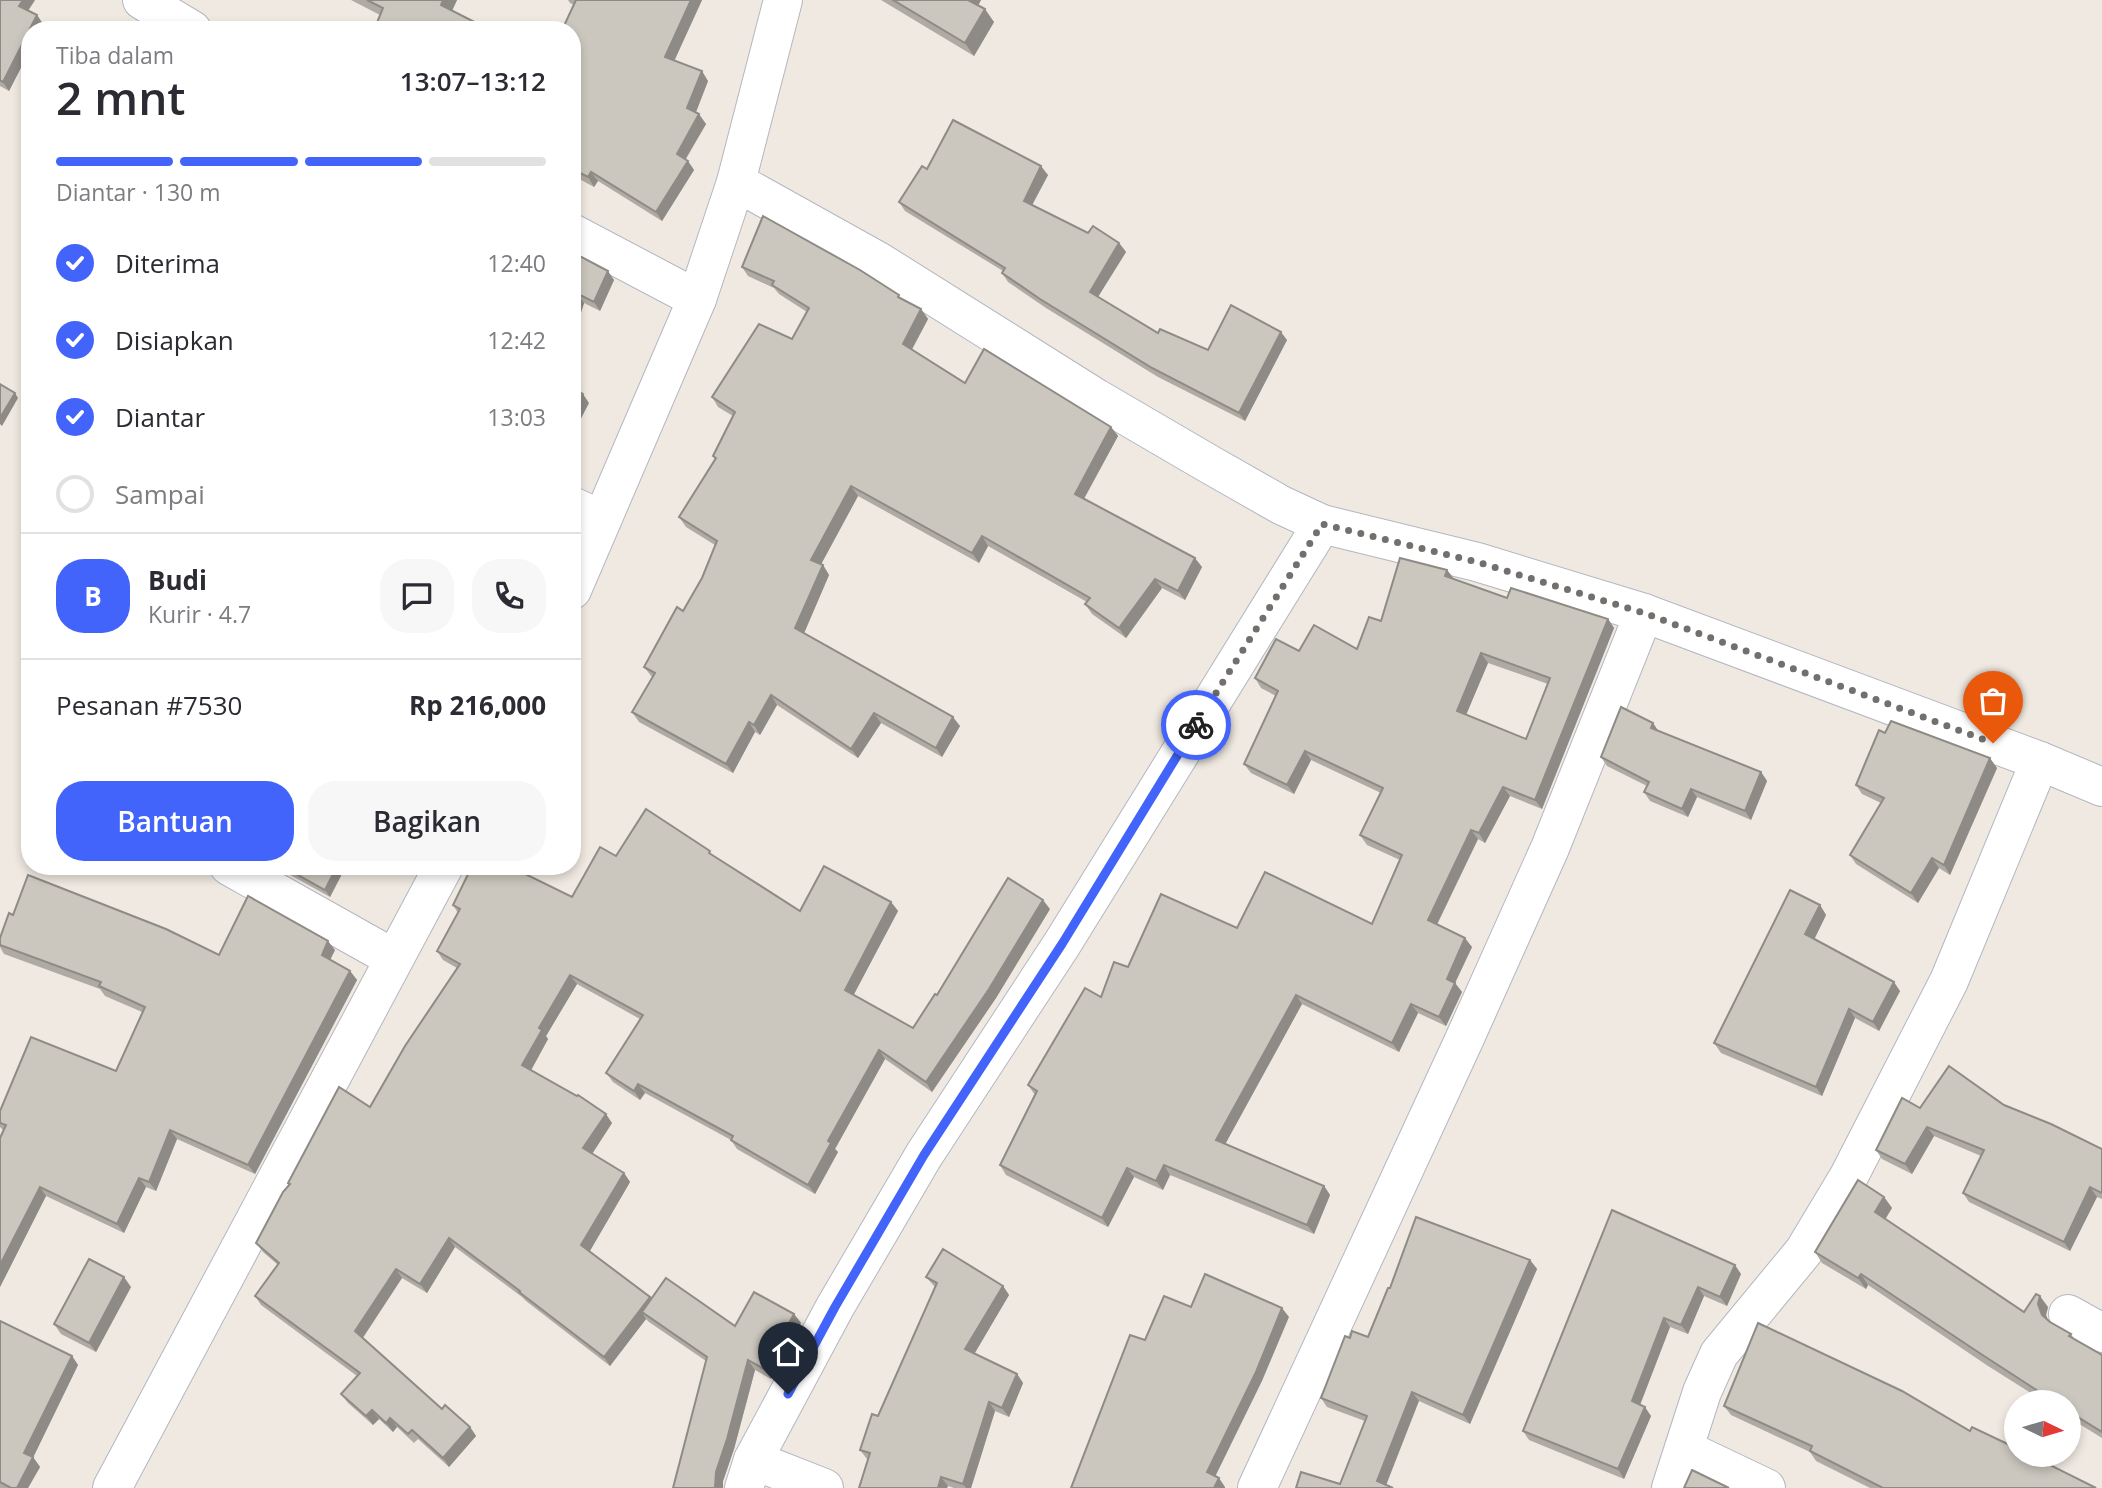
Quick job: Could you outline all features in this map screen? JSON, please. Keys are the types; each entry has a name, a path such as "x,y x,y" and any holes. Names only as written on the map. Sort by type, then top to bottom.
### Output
{"street":[{"path":"142,0 177,21"},
{"path":"581,544 587,513 697,299 736,182 783,0"},
{"path":"736,182 878,261 1152,431 1281,505 1322,524 1477,562 1644,613 2040,761 2102,788"},
{"path":"581,238 697,299"},
{"path":"824,1488 749,1474 835,1307 924,1155 1062,944 1322,524"},
{"path":"1257,1488 1544,861 1644,613"},
{"path":"1671,1488 1702,1392 1718,1354 1804,1251 1855,1164 1949,981 2040,761"},
{"path":"245,875 393,958"},
{"path":"112,1488 439,875"},
{"path":"2068,1314 2102,1333"},
{"path":"1684,1449 1766,1488"}],"building":[{"path":"0,0 23,0 19,6 37,15 34,21 21,21 21,47 3,82 0,80"},
{"path":"367,0 443,0 441,5 472,21 378,21 383,8"},
{"path":"576,0 691,0 665,57 702,71 687,108 699,114 677,154 688,161 656,212 591,172 588,177 581,174 581,21 566,21"},
{"path":"893,0 968,0 985,9 965,43"},
{"path":"953,120 1041,166 1024,201 1088,233 1093,226 1119,243 1090,292 1158,333 1160,329 1208,350 1231,305 1281,332 1239,413 1152,368 1040,299 1002,273 1005,268 899,202 922,166 927,169"},
{"path":"763,216 860,270 899,295 898,297 921,309 903,344 965,383 984,349 1111,427 1075,494 1195,558 1178,591 1155,579 1119,628 1085,604 1090,598 982,536 972,553 851,486 811,560 823,565 795,628 953,717 936,748 874,713 851,749 771,695 754,725 749,722 726,764 632,712 655,673 644,667 677,607 683,611 702,578 717,541 679,517 716,458 713,456 735,412 712,397 759,324 792,339 809,308 772,285 774,281 742,267"},
{"path":"581,257 608,271 594,302 581,296"},
{"path":"0,384 15,393 0,418"},
{"path":"1400,558 1447,570 1445,576 1507,598 1511,588 1608,619 1535,800 1503,787 1479,833 1471,830 1428,920 1465,938 1447,979 1455,983 1439,1017 1411,1004 1392,1043 1296,995 1216,1140 1324,1186 1307,1225 1164,1165 1156,1181 1127,1168 1102,1218 1000,1165 1037,1091 1028,1085 1085,988 1101,997 1114,962 1128,967 1161,894 1237,928 1265,872 1372,924 1402,855 1360,835 1383,788 1305,751 1287,785 1244,764 1278,691 1255,678 1276,639 1299,651 1314,625 1357,649 1369,617 1381,621","holes":["1481,653 1550,678 1526,739 1457,711"]},
{"path":"1621,707 1653,723 1651,728 1761,772 1745,811 1691,789 1682,809 1644,792 1649,782 1601,757"},
{"path":"1891,721 1990,758 1944,865 1932,858 1911,893 1850,855 1884,798 1856,785 1879,730 1885,733"},
{"path":"646,809 800,911 824,866 891,902 845,990 913,1028 935,994 937,995 1008,878 1043,900 989,989 926,1082 879,1050 828,1141 831,1143 808,1185 731,1140 733,1136 638,1084 634,1091 606,1073 643,1015 570,975 539,1028 542,1030 522,1065 578,1095 606,1114 583,1148 624,1173 581,1245 650,1297 604,1357 449,1238 420,1284 396,1269 355,1331 442,1409 445,1405 470,1427 443,1458 412,1430 408,1434 390,1418 386,1423 372,1410 366,1416 341,1394 360,1373 255,1296 279,1263 256,1243 290,1184 288,1183 339,1087 370,1107 405,1046 460,964 437,951 460,909 453,905 468,875 527,875 572,897 600,847 616,856"},
{"path":"28,875 166,929 219,955 248,896 328,941 322,955 350,971 248,1165 170,1130 149,1182 139,1178 117,1224 40,1187 0,1265 0,1138 6,1125 0,1123 0,1111 31,1037 116,1071 145,1007 99,986 101,982 0,945 9,913 13,915"},
{"path":"298,875 332,875 325,890"},
{"path":"1790,890 1820,905 1805,934 1894,982 1873,1022 1849,1009 1816,1087 1714,1043"},
{"path":"1949,1066 2004,1105 2102,1149 2102,1193 2090,1187 2064,1242 1963,1193 1984,1150 1927,1127 1905,1164 1876,1150 1902,1098 1920,1108"},
{"path":"1858,1180 1884,1197 1875,1212 2024,1312 2036,1294 2040,1296 2038,1304 2042,1315 2071,1334 2069,1336 2102,1355 2102,1432 2081,1419 2081,1390 2036,1390 1861,1274 1858,1278 1815,1252"},
{"path":"1612,1210 1735,1265 1720,1297 1698,1287 1681,1325 1664,1318 1632,1401 1645,1407 1618,1469 1523,1431"},
{"path":"1416,1217 1530,1260 1463,1415 1412,1392 1377,1481 1393,1488 1296,1488 1301,1472 1340,1484 1367,1416 1321,1398 1345,1336 1350,1338 1352,1331 1368,1337 1390,1288"},
{"path":"943,1249 1003,1286 965,1349 1017,1374 1002,1408 989,1402 963,1484 941,1477 938,1488 859,1488 870,1453 860,1450 872,1414 878,1416 937,1283 926,1277"},
{"path":"89,1259 124,1277 89,1343 54,1324"},
{"path":"1205,1274 1282,1308 1256,1372 1207,1472 1219,1478 1214,1488 1071,1488 1130,1335 1145,1340 1164,1296 1191,1307"},
{"path":"666,1278 735,1326 754,1292 794,1314 764,1369 748,1360 716,1472 715,1488 673,1488 707,1357 642,1312"},
{"path":"0,1321 72,1356 24,1453 33,1457 17,1488 0,1482"},
{"path":"1758,1323 1902,1391 1970,1431 1972,1427 2004,1442 2004,1467 2054,1467 2096,1488 1883,1488 1810,1451 1812,1446 1724,1406"},
{"path":"1692,1470 1729,1488 1684,1488"}],"way so far":[{"path":"1196,725 1322,524 1477,562 1644,613 1993,743"}],"route":[{"path":"788,1394 835,1307 924,1155 1062,944 1196,725"}]}
